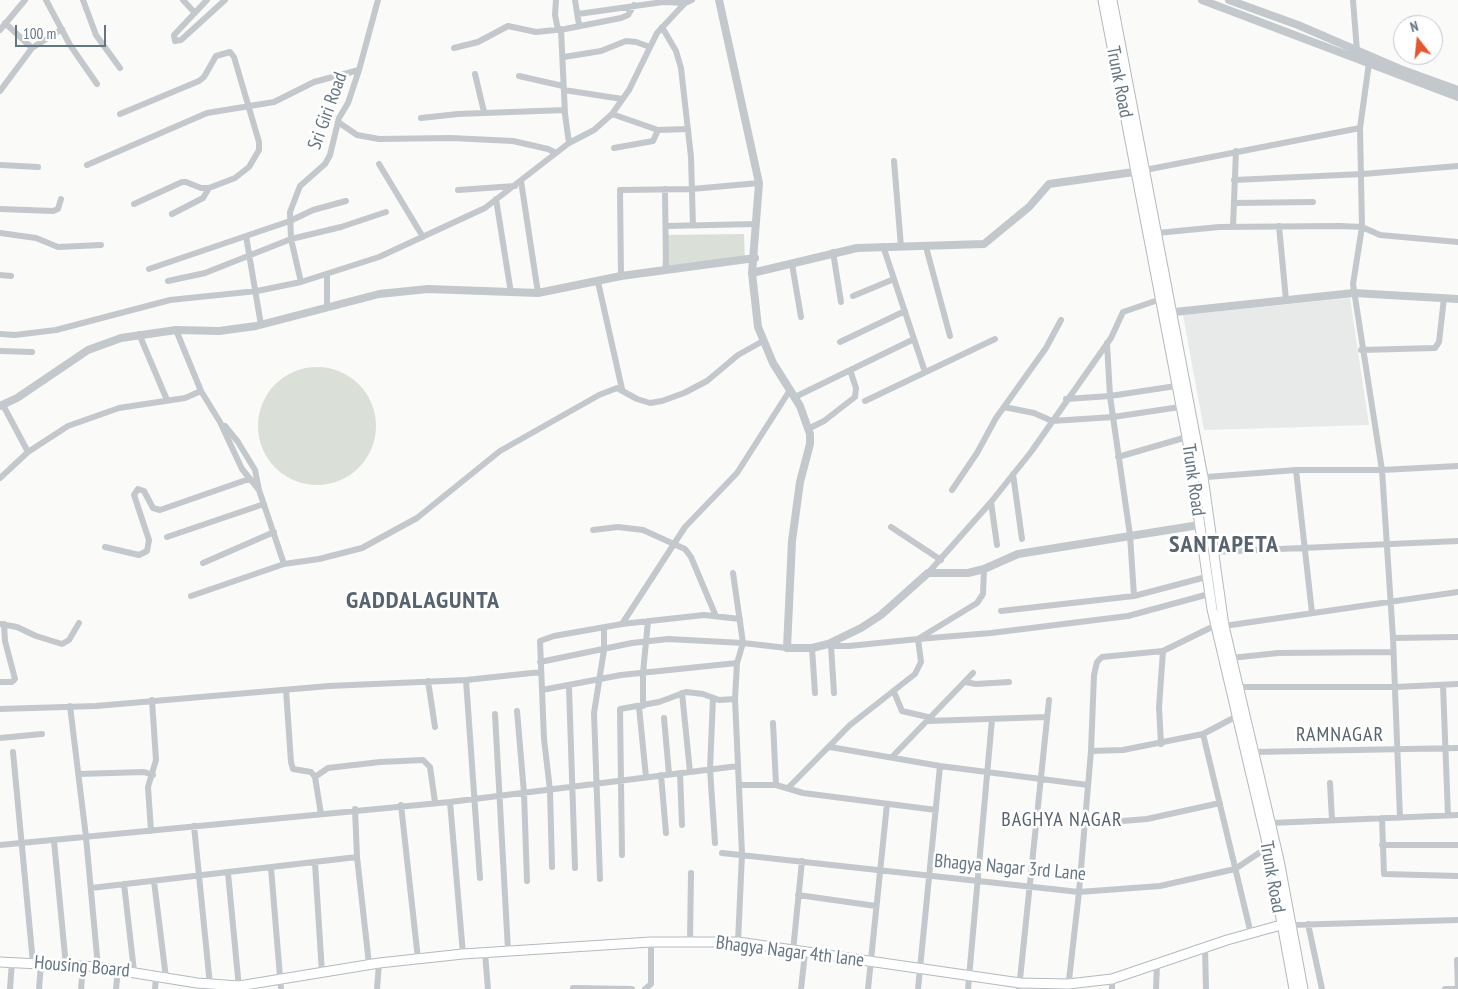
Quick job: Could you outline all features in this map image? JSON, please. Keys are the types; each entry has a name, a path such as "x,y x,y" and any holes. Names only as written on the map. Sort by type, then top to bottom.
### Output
{"main road":[{"name":"Trunk Road","path":"1103,0 1141,171 1160,300 1168,312 1180,407 1198,477 1199,525 1209,594 1220,626 1240,714 1268,847 1294,989"},
{"path":"1112,0 1141,171 1157,233 1168,312 1198,477 1209,523 1220,626 1238,687 1240,714 1254,752 1271,823 1303,989"},
{"name":"Bhagya Nagar 4th lane","path":"281,985 322,973 374,964 463,954 690,941 738,942 970,976 1019,986 1068,987 1112,979 1206,947 1281,925 1291,925"},
{"name":"Housing Board","path":"0,962 98,967 134,971 197,986 210,985 239,988 281,985"}],"street":[{"path":"0,30 25,0"},
{"path":"46,0 97,84"},
{"path":"83,0 96,34 120,68"},
{"path":"183,0 195,13"},
{"path":"207,0 174,35 175,41 181,40 224,0"},
{"name":"Sri Giri Road","path":"301,282 291,239 290,221 292,205 300,186 325,164 330,155 338,122 359,70 378,0"},
{"path":"556,0 555,15 560,29 564,57 565,110 569,143"},
{"path":"576,0 579,25"},
{"path":"719,0 759,183 755,258 752,273 754,306 763,341 773,363 795,397 810,428 810,444 804,462 792,541 787,648"},
{"path":"1202,0 1458,96"},
{"path":"1230,0 1298,25 1356,51 1458,90"},
{"path":"1353,0 1356,51"},
{"path":"578,14 634,5 688,2"},
{"path":"0,334 14,335 56,330 170,300 257,291 301,282 379,257 485,208 569,143 594,130 612,114 622,100 662,27 688,2"},
{"path":"454,48 478,42 508,26 526,31 560,29 624,17 634,5"},
{"path":"5,23 32,48"},
{"path":"662,27 676,51 681,68 688,129 694,226"},
{"path":"0,91 32,48 62,29"},
{"path":"564,57 601,51 626,41 650,47"},
{"path":"120,114 199,81 204,77 216,56 224,52 230,52 234,57 257,132 259,150 244,173 209,188 201,188 182,182 134,204"},
{"path":"1369,63 1360,128 1363,174 1362,227 1352,284 1361,350 1382,470 1393,638 1400,818"},
{"path":"87,165 207,113 274,102 314,82 359,70"},
{"path":"475,74 484,112"},
{"path":"519,76 622,100"},
{"path":"421,118 484,112 565,110"},
{"path":"612,114 658,130 688,129"},
{"path":"338,122 357,135 379,139 451,138 513,141 548,149 556,153"},
{"path":"752,273 833,252 883,246 926,247 984,244 1029,207 1050,184 1141,171 1236,150 1360,128"},
{"path":"614,148 653,141 658,130"},
{"path":"1233,227 1236,150"},
{"path":"894,162 901,247"},
{"path":"379,164 423,236"},
{"path":"0,165 38,167"},
{"path":"1234,180 1363,174 1458,166"},
{"path":"521,181 538,293"},
{"path":"621,276 620,190 692,189 759,183"},
{"path":"458,190 515,186"},
{"path":"172,214 203,198 209,188"},
{"path":"666,189 666,270"},
{"path":"0,209 53,211 58,209 61,199"},
{"path":"496,200 511,293"},
{"path":"149,269 290,221 312,210 346,201"},
{"path":"1234,203 1313,202"},
{"path":"168,281 205,273 291,239 341,227 386,212"},
{"path":"666,226 756,224"},
{"path":"1279,226 1286,300"},
{"path":"1157,233 1233,227 1362,227 1380,235 1458,242"},
{"path":"0,233 36,238 58,247 101,245"},
{"path":"246,236 257,291 261,324"},
{"path":"883,246 925,372"},
{"path":"926,247 950,336"},
{"path":"833,252 840,302"},
{"path":"28,452 1,405 97,345 139,334 176,330 219,331 261,324 379,294 428,289 538,293 621,276 755,258"},
{"path":"792,264 801,317"},
{"path":"327,274 327,307"},
{"path":"0,275 11,276"},
{"path":"853,296 894,279"},
{"path":"598,282 622,389"},
{"path":"1168,312 1234,307 1354,293 1458,300"},
{"path":"1361,350 1434,348 1439,342 1444,298"},
{"path":"829,645 882,615 941,560 991,502 1052,421 1107,343 1123,312 1160,300"},
{"path":"840,342 904,311"},
{"path":"952,490 1004,407 1046,348 1061,320"},
{"path":"176,330 201,391 220,422 249,479 259,490"},
{"path":"139,334 167,400"},
{"path":"795,397 914,339"},
{"path":"865,401 995,339"},
{"path":"191,596 284,564 318,560 362,548 417,518 500,451 611,389 622,389 637,399 650,402 662,401 684,393 707,381 738,356 763,341"},
{"path":"1107,343 1110,396 1130,535 1134,596"},
{"path":"0,351 32,352"},
{"path":"810,428 855,397 856,388 850,370"},
{"path":"1066,399 1110,396 1176,386"},
{"path":"622,624 694,516 737,473 790,390"},
{"path":"0,478 28,452 57,432 93,417 140,403 184,398 201,391"},
{"path":"1004,407 1034,413 1052,421 1113,417 1180,407"},
{"path":"220,422 232,434 251,462 284,564"},
{"path":"1118,457 1187,438"},
{"path":"1198,477 1296,470 1382,470 1458,466"},
{"path":"1296,470 1303,547 1312,613"},
{"path":"1013,474 1022,539"},
{"path":"105,547 139,555 147,551 149,540 134,495 138,489 144,491 153,508 160,510 249,479"},
{"path":"991,502 997,546"},
{"path":"167,537 264,504"},
{"path":"928,573 968,573 984,569 1018,554 1209,523"},
{"path":"891,526 941,560"},
{"path":"593,530 633,528 643,530 688,553 716,614"},
{"path":"203,563 274,532"},
{"path":"1213,552 1458,541"},
{"path":"918,639 978,603 983,594 984,569"},
{"path":"733,572 743,643 737,662 735,699 742,854 738,942"},
{"path":"1002,611 1134,596 1206,577"},
{"path":"1068,987 1079,892 1091,751 1094,674 1097,662 1102,657 1163,651 1220,626 1458,592"},
{"path":"540,662 646,641 692,639 787,648 812,648 829,645 991,633 1128,616 1209,594"},
{"path":"552,867 550,790 540,641 545,638 648,621 716,614 740,618"},
{"path":"646,777 641,706 648,621"},
{"path":"0,682 12,682 15,679 2,624 62,644 69,640 79,623"},
{"path":"600,879 594,713 604,650 604,628"},
{"path":"1393,638 1458,636"},
{"path":"788,788 856,720 894,692 919,668 921,652 918,639"},
{"path":"829,645 834,693"},
{"path":"812,648 815,693"},
{"path":"1161,744 1159,707 1163,651"},
{"path":"1231,658 1278,653 1393,652"},
{"path":"542,690 569,687 599,679 643,672 737,662"},
{"path":"0,709 96,706 286,690 466,680 541,672"},
{"path":"892,757 973,673"},
{"path":"466,680 480,878"},
{"path":"428,681 435,728"},
{"path":"965,682 976,684 1008,682"},
{"path":"1444,684 1448,816"},
{"path":"1238,687 1395,687 1458,684"},
{"path":"569,687 575,868"},
{"path":"286,690 293,768 311,772 315,776 321,814"},
{"path":"894,692 902,711 930,719 1047,717"},
{"path":"622,854 620,711 624,707 641,706 682,693 702,694 712,698 735,699"},
{"path":"682,693 690,772"},
{"path":"712,698 710,769 715,843"},
{"path":"151,831 148,787 156,760 152,700"},
{"path":"1019,986 1048,700"},
{"path":"70,706 86,838 98,967"},
{"path":"518,711 524,793 527,881"},
{"path":"495,714 508,950"},
{"path":"1091,751 1123,750 1161,744 1203,734 1240,714"},
{"path":"664,718 669,774"},
{"path":"968,989 992,719"},
{"path":"773,723 776,784"},
{"path":"0,738 42,734"},
{"path":"1203,734 1251,934"},
{"path":"830,747 940,766 1088,785"},
{"path":"1254,752 1458,748"},
{"path":"13,752 37,963 38,989"},
{"path":"315,776 328,768 380,762 423,760 430,767 436,802"},
{"path":"0,845 86,838 355,809 450,802 738,766"},
{"path":"918,989 940,766"},
{"path":"79,774 144,772 153,775"},
{"path":"680,773 682,825"},
{"path":"661,776 666,833"},
{"path":"1330,783 1332,820"},
{"path":"739,785 776,784 803,793 936,810"},
{"path":"450,802 463,954"},
{"path":"1085,824 1147,819 1220,803"},
{"path":"868,989 887,804"},
{"path":"402,805 418,959"},
{"path":"355,809 357,857 377,989"},
{"path":"1271,823 1458,815"},
{"path":"1382,818 1383,871 1386,875 1458,876"},
{"path":"194,826 210,985"},
{"path":"54,840 66,966"},
{"path":"1382,845 1458,845"},
{"name":"Bhagya Nagar 3rd Lane","path":"722,853 1079,892 1160,886 1235,869 1268,847"},
{"path":"91,888 357,857"},
{"path":"793,951 802,861"},
{"path":"315,863 322,973"},
{"path":"271,868 281,985"},
{"path":"228,873 239,988"},
{"path":"690,941 691,873"},
{"path":"154,881 166,978"},
{"path":"124,884 134,971"},
{"path":"798,896 876,906"},
{"path":"1291,925 1458,920"},
{"path":"1308,924 1322,989"},
{"path":"645,989 651,984 651,942"},
{"path":"1206,947 1206,989"},
{"path":"485,953 488,989"},
{"path":"801,989 805,953"},
{"path":"1445,989 1458,989 1457,960"},
{"path":"10,989 12,962"},
{"path":"1156,989 1157,964"},
{"path":"81,989 83,966"},
{"path":"116,989 118,970"},
{"path":"155,989 156,976"},
{"path":"1112,979 1112,989"},
{"path":"573,988 632,989"}],"shaded area":[{"path":"744,234 745,262 662,270 665,235"},
{"path":"1350,298 1369,425 1204,430 1183,315"},
{"path":"317,367 340,371 359,384 372,403 376,426 372,449 359,468 340,481 317,485 294,481 275,468 262,449 258,426 262,403 275,384 294,371"}],"district":[{"name":"SANTAPETA","path":"1224,545"},
{"name":"GADDALAGUNTA","path":"423,601"},
{"name":"RAMNAGAR","path":"1340,735"},
{"name":"BAGHYA NAGAR","path":"1062,820"}]}
